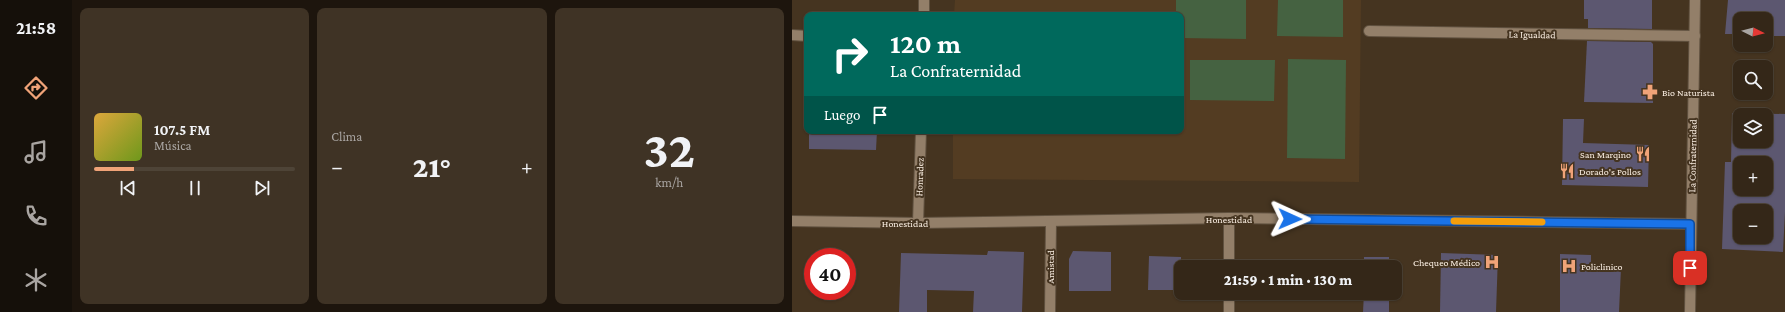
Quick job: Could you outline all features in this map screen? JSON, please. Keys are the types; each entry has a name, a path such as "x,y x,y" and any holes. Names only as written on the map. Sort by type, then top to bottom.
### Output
{"street":[{"path":"924,0 924,12"},
{"name":"La Confraternidad","path":"1690,312 1690,224 1695,0"},
{"name":"La Igualdad","path":"1369,31 1695,36"},
{"path":"792,35 804,36"},
{"name":"Honradez","path":"918,223 920,134"},
{"path":"1229,218 1229,260"},
{"name":"Honestidad","path":"792,221 918,223 1229,218 1690,224"},
{"name":"Amistad","path":"1050,312 1051,222"},
{"path":"1229,300 1229,312"}],"shaded area":[{"path":"955,0 1361,0 1359,182 953,179 953,134 1184,134 1184,12 954,12"}],"green space":[{"path":"1176,0 1246,0 1246,39 1184,38 1184,12 1176,12"},
{"path":"1278,0 1343,0 1343,37 1277,36"},
{"path":"1288,59 1346,60 1345,159 1287,158"},
{"path":"1190,60 1275,60 1274,101 1190,100"}],"building":[{"path":"1584,0 1652,0 1652,29 1588,28 1588,19 1584,19"},
{"path":"1728,0 1785,0 1785,36 1773,36 1773,12 1733,12 1733,34 1725,34"},
{"path":"1587,41 1651,42 1653,44 1653,103 1584,102"},
{"path":"1732,113 1733,148 1773,148 1773,114 1785,114 1785,212 1783,252 1722,249 1725,162 1731,162"},
{"path":"1563,119 1584,119 1583,143 1649,145 1648,187 1562,185"},
{"path":"809,134 877,134 876,150 809,149"},
{"path":"988,251 1024,252 1022,312 973,312 974,291 927,290 927,312 899,312 901,253 987,255"},
{"path":"1073,251 1111,252 1111,291 1069,291 1069,259"},
{"path":"1441,253 1498,255 1496,312 1440,312"},
{"path":"1560,254 1591,255 1591,267 1621,268 1619,312 1560,312"},
{"path":"1149,256 1181,257 1181,260 1174,260 1174,290 1148,290"},
{"path":"1364,257 1389,257 1389,260 1364,260"},
{"path":"1364,300 1389,300 1389,312 1363,312"}],"slow traffic":[{"path":"1454,221 1542,222"}],"place":[{"name":"Bio Naturista","path":"1650,92"},
{"name":"San Marqino","path":"1643,154"},
{"name":"Dorado's Pollos","path":"1567,171"},
{"name":"Chequeo Médico","path":"1492,262"},
{"name":"Policlinico","path":"1569,266"}],"route":[{"path":"1290,219 1690,224 1690,268"}]}
